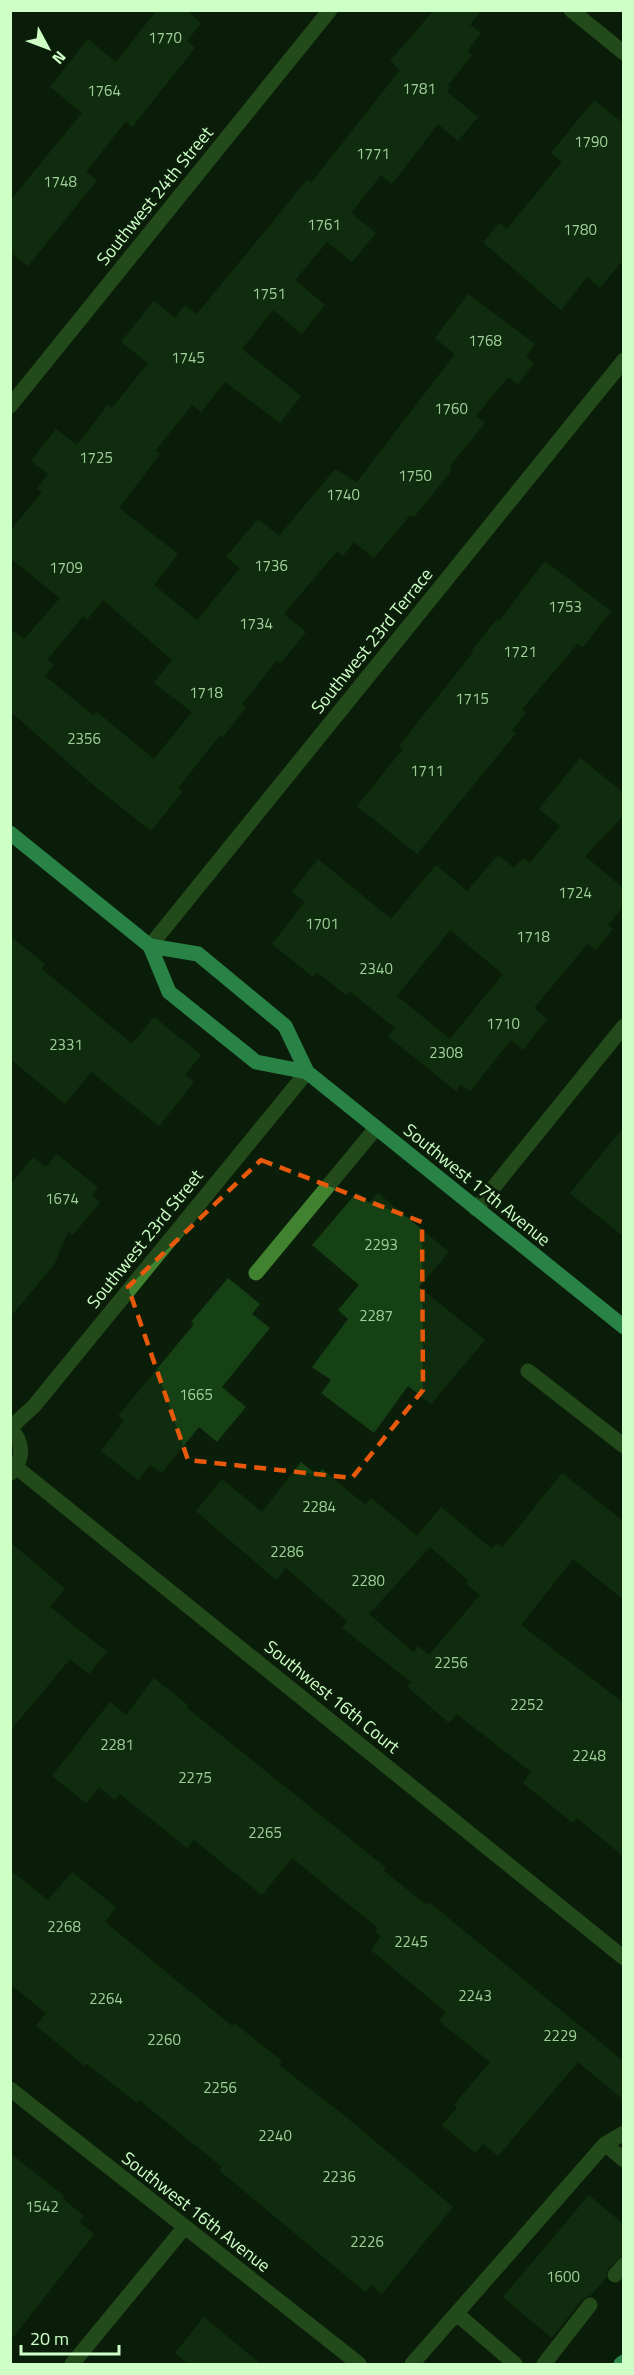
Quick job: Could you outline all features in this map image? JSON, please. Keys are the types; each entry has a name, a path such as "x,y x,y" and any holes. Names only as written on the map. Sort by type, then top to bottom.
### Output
{"main road":[{"name":"Southwest 17th Avenue","path":"10,833 150,946 169,992 256,1062 307,1072"},
{"name":"Southwest 17th Avenue","path":"150,946 198,954 285,1026 307,1072 624,1327"}],"street":[{"name":"Southwest 24th Street","path":"10,406 330,10"},
{"path":"571,10 624,53"},
{"name":"Southwest 23rd Terrace","path":"150,946 624,360"},
{"path":"476,1209 624,1026"},
{"name":"Southwest 23rd Street","path":"10,1428 34,1406 307,1072"},
{"path":"256,1273 376,1128"},
{"path":"528,1371 624,1446"},
{"path":"10,1428 16,1434 21,1450 13,1470"},
{"name":"Southwest 16th Court","path":"13,1470 624,1958"},
{"name":"Southwest 16th Avenue","path":"10,2090 359,2364"},
{"path":"412,2364 605,2144 624,2133"},
{"path":"605,2144 624,2160"},
{"path":"72,2364 184,2228"},
{"path":"544,2364 590,2305"},
{"path":"457,2314 515,2364"}],"highlighted area":[{"path":"261,1160 422,1222 423,1390 352,1478 188,1460 128,1287"}],"building":[{"path":"157,10 187,10 201,23 187,41 195,48 132,127 126,121 86,172 97,180 28,266 10,252 10,201 82,113 50,87 88,39 116,62"},
{"path":"434,10 481,10 470,25 481,33 467,51 472,55 448,85 450,87 447,92 478,117 458,141 438,124 392,184 381,175 351,213 376,233 352,262 327,242 295,280 325,305 302,334 273,310 242,349 301,396 280,423 225,382 201,412 192,405 155,451 160,454 119,508 178,554 154,585 197,620 240,568 226,557 258,519 279,536 335,469 357,482 455,354 435,338 468,294 535,344 526,357 534,363 518,384 508,377 476,416 485,423 449,467 452,470 414,517 410,515 374,558 354,542 343,556 337,551 284,614 306,632 281,663 277,660 242,704 246,707 223,737 220,735 178,788 183,791 151,831 97,788 10,711 10,629 24,639 60,598 10,558 10,531 42,492 37,489 48,474 31,461 56,429 77,445 108,405 112,408 148,363 121,342 154,301 175,318 185,305 197,314 307,180 311,183 400,70 390,61","holes":["103,600 172,660 154,683 192,712 154,759 97,712 94,716 45,676 54,665 47,660 83,616 87,620"]},
{"path":"594,100 624,124 624,259 600,288 587,277 561,310 483,242 500,223 507,229 562,162 551,153"},
{"path":"545,561 611,611 583,647 578,643 522,709 526,713 512,730 516,733 417,854 357,806 403,749 399,746 474,651 472,650 497,619 499,621"},
{"path":"580,758 624,793 624,815 585,856 624,889 624,906 608,925 613,929 596,950 588,943 534,1008 547,1019 523,1050 511,1040 470,1091 461,1084 456,1091 388,1036 395,1028 350,991 346,995 317,972 313,977 272,944 305,902 292,892 318,859 391,919 436,865 467,891 498,855 514,868 523,858 530,863 560,826 539,809","holes":["450,930 503,974 450,1039 397,996"]},
{"path":"10,936 45,964 42,969 132,1044 154,1017 201,1055 185,1075 194,1082 159,1126 91,1072 65,1104 10,1059"},
{"path":"624,1127 624,1237 570,1193"},
{"path":"57,1154 98,1188 92,1195 100,1202 73,1235 68,1231 54,1265 10,1317 10,1185 33,1157 46,1167"},
{"path":"357,1192 369,1203 378,1193 449,1252 419,1287 485,1340 431,1404 408,1386 374,1433 321,1393 331,1380 312,1367 348,1319 338,1310 359,1285 312,1245"},
{"path":"228,1278 260,1304 252,1314 270,1328 222,1387 246,1407 217,1442 199,1427 162,1473 150,1465 138,1480 101,1451 124,1421 118,1416 194,1324 191,1322"},
{"path":"301,1462 317,1475 322,1469 365,1505 371,1498 417,1536 441,1507 492,1549 497,1543 502,1548 562,1473 624,1522 624,1600 573,1559 521,1625 624,1703 624,1857 577,1818 573,1823 523,1783 531,1772 457,1714 449,1723 407,1686 411,1682 342,1628 347,1621 286,1568 276,1580 196,1511 222,1479 262,1512","holes":["430,1547 468,1580 466,1583 480,1595 429,1655 418,1646 413,1652 369,1614"]},
{"path":"10,1542 65,1589 50,1607 107,1652 89,1674 70,1659 10,1731"},
{"path":"154,1678 189,1706 187,1708 386,1868 384,1871 426,1905 429,1902 624,2062 624,2100 578,2062 498,2156 483,2144 475,2153 442,2125 457,2108 454,2105 490,2062 439,2021 446,2012 371,1950 381,1936 375,1931 378,1928 292,1858 262,1895 194,1840 187,1848 120,1794 115,1800 99,1787 86,1803 52,1776 110,1702 126,1715"},
{"path":"10,1870 48,1900 72,1872 116,1907 105,1922 232,2026 234,2023 282,2061 279,2065 346,2117 453,2207 382,2294 371,2285 365,2292 219,2170 222,2167 139,2100 137,2103 87,2064 85,2066 36,2026 46,2013 10,1984"},
{"path":"10,2153 64,2196 62,2198 84,2216 79,2222 94,2234 10,2341"},
{"path":"589,2195 624,2225 624,2256 608,2268 606,2278 591,2295 582,2299 552,2338 503,2297"},
{"path":"204,2317 261,2364 188,2364 175,2353"}]}
